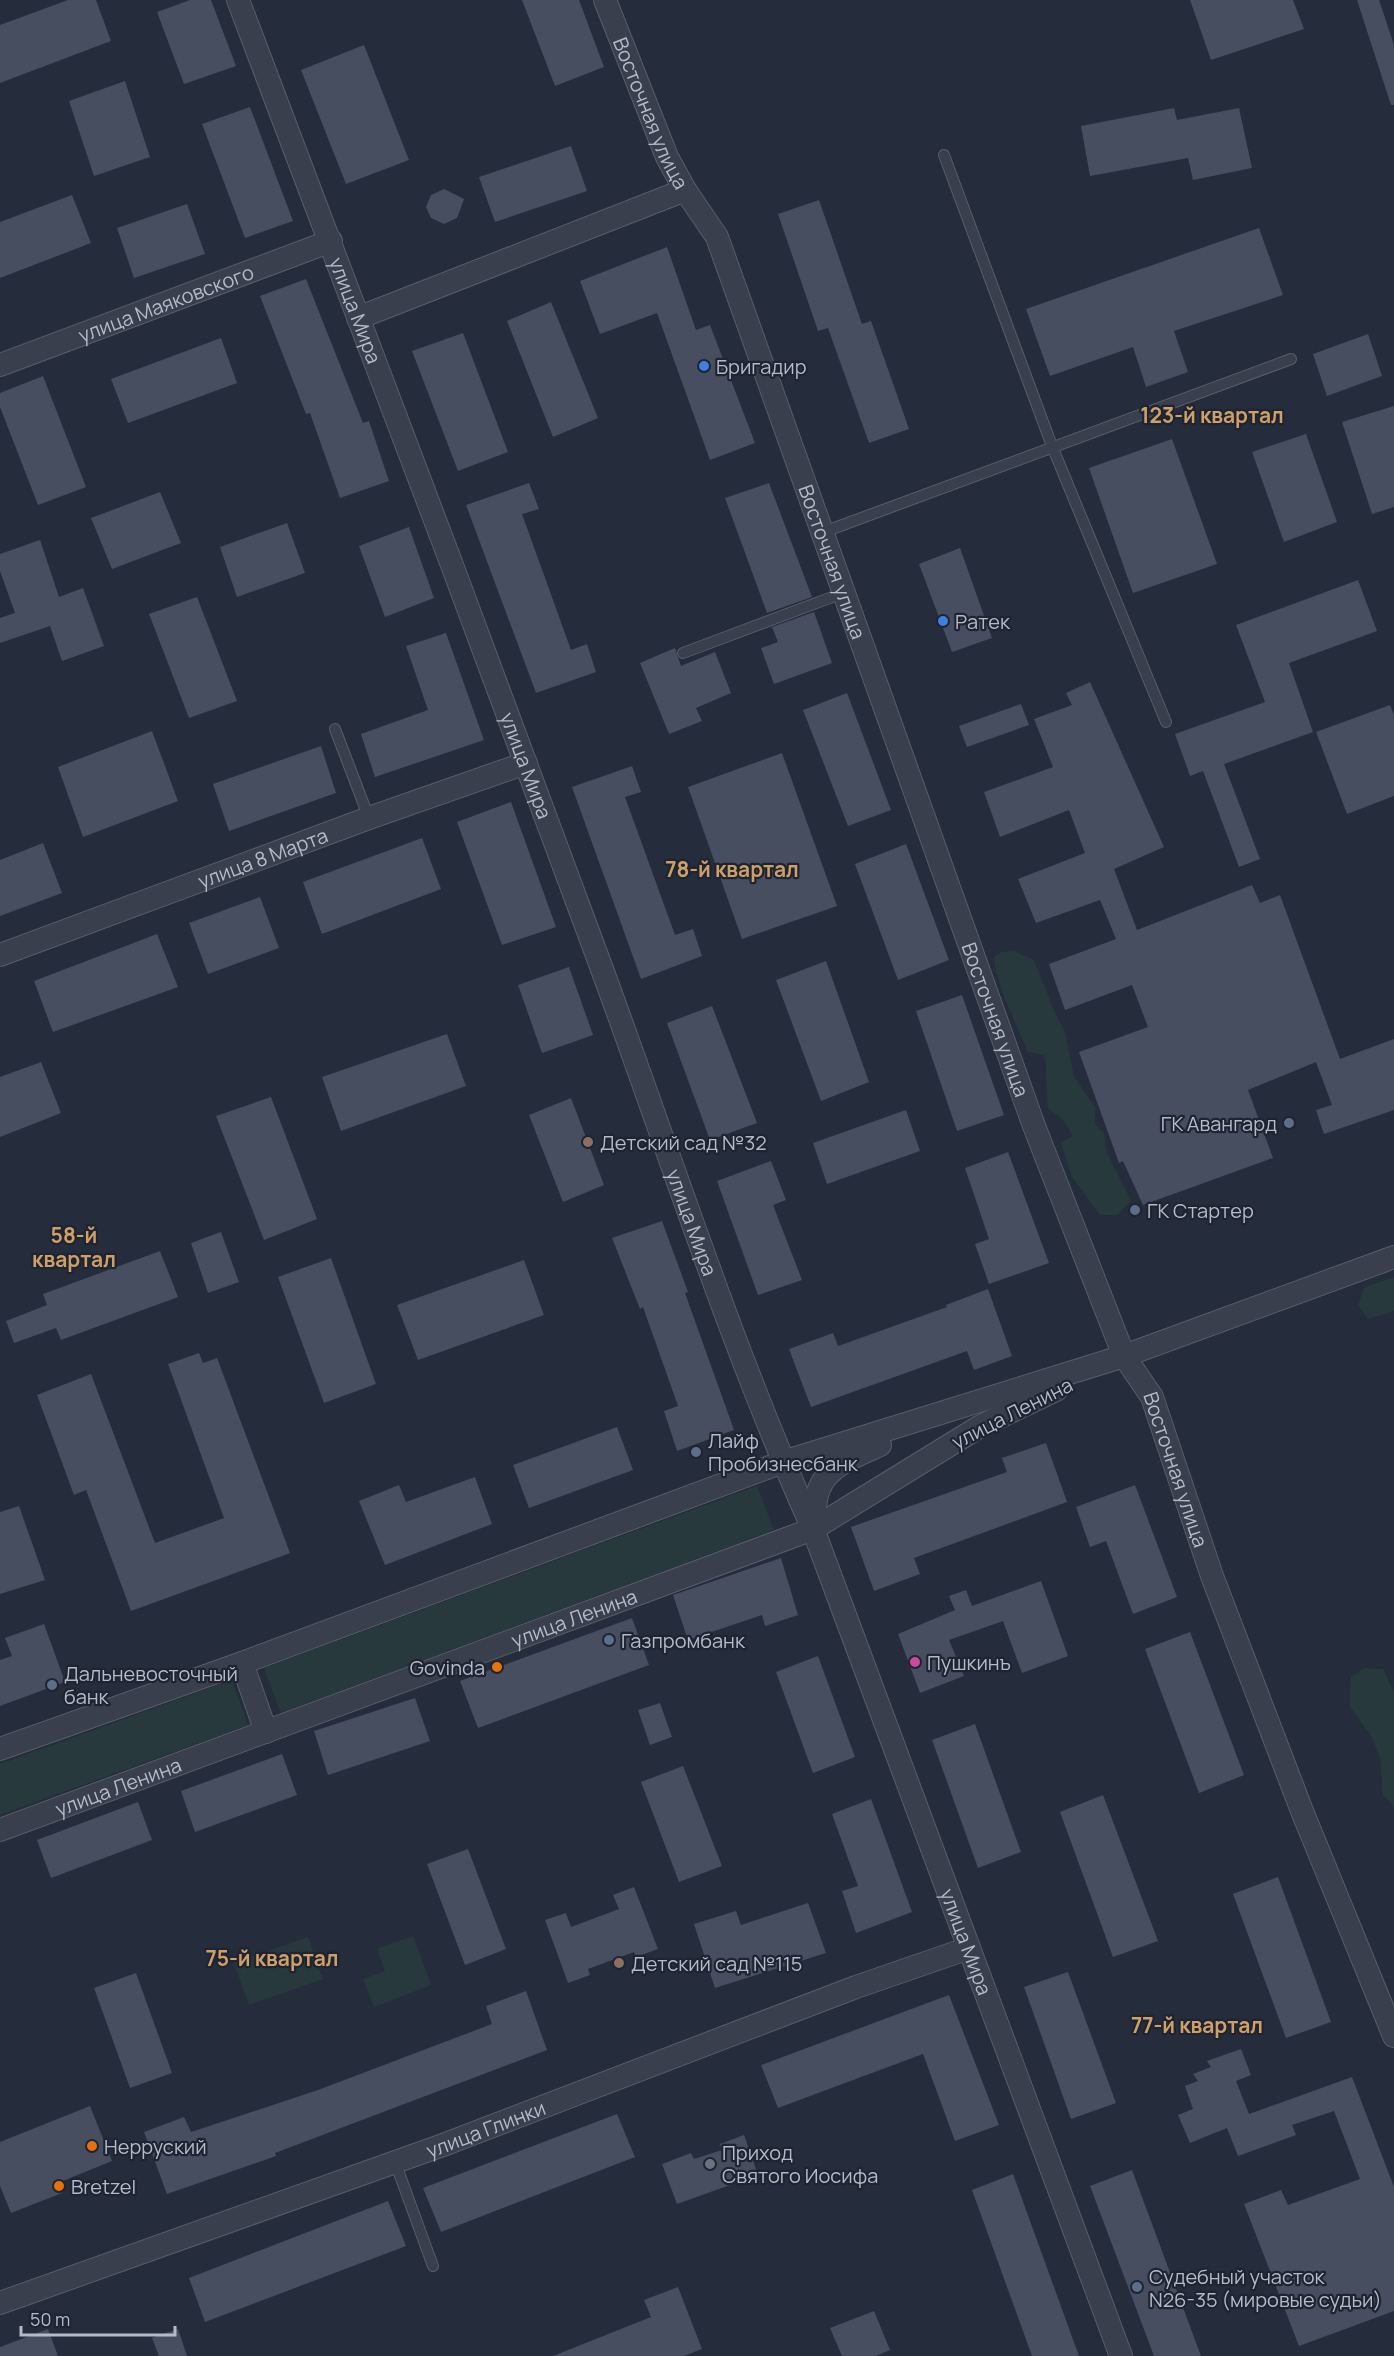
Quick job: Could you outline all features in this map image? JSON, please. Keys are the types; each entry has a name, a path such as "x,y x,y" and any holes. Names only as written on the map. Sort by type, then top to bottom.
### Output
{"street":[{"name":"улица Мира","path":"238,0 526,763 783,1462 813,1529 1121,2356"},
{"name":"Восточная улица","path":"605,0 667,157 685,190 717,237 1026,1104 1124,1356 1152,1397 1216,1587 1302,1811 1394,2036"},
{"path":"358,318 685,190"},
{"name":"улица Маяковского","path":"0,365 331,242"},
{"name":"улица 8 Марта","path":"0,955 369,818 526,763"},
{"name":"улица Ленина","path":"0,1749 242,1663 529,1554 783,1462 1124,1356 1394,1257"},
{"name":"улица Ленина","path":"0,1830 813,1529 979,1427 1124,1356"},
{"name":"улица Мира","path":"813,1529 818,1490 829,1474 847,1461 952,1411"},
{"path":"242,1663 266,1732"},
{"name":"улица Глинки","path":"0,2303 395,2162 856,1987 969,1948"}],"lane":[{"path":"944,155 1052,446 1166,722"},
{"path":"821,533 1291,359"},
{"path":"684,653 843,593"},
{"path":"335,729 369,818"},
{"path":"395,2162 433,2266"}],"shaded area":[{"path":"1014,951 1034,960 1065,1032 1074,1077 1095,1107 1095,1124 1104,1133 1107,1153 1131,1201 1118,1215 1100,1215 1072,1177 1061,1143 1073,1136 1062,1118 1048,1109 1044,1055 1028,1052 1004,997 996,972 994,957 1001,952"},
{"path":"1394,1277 1394,1311 1368,1319 1358,1305 1365,1287"},
{"path":"757,1486 774,1530 281,1713 264,1668"},
{"path":"1364,1668 1383,1669 1394,1692 1394,1807 1383,1795 1380,1757 1370,1734 1350,1707 1351,1677"},
{"path":"232,1680 248,1725 0,1815 0,1764"},
{"path":"413,1936 431,1985 374,2007 363,1979 385,1971 377,1949"},
{"path":"308,1937 323,1979 249,2005 234,1963"}],"building":[{"path":"68,0 96,0 111,41 0,83 0,25"},
{"path":"190,0 211,0 236,66 184,84 157,12"},
{"path":"522,0 579,0 604,67 555,86"},
{"path":"1190,0 1293,0 1304,29 1211,60"},
{"path":"1357,0 1379,0 1394,45 1394,105 1391,105"},
{"path":"364,45 409,160 346,184 301,70"},
{"path":"125,81 150,157 94,176 69,101"},
{"path":"250,107 293,221 245,238 202,124"},
{"path":"1174,108 1177,120 1239,108 1252,168 1193,180 1188,158 1090,176 1081,126"},
{"path":"571,146 587,191 495,222 479,177"},
{"path":"444,189 464,199 457,218 444,224 431,218 426,207 431,195"},
{"path":"72,195 91,243 0,278 0,222"},
{"path":"819,200 862,324 871,321 909,429 869,443 828,328 818,331 778,214"},
{"path":"187,204 205,254 134,278 117,228"},
{"path":"1259,228 1283,295 1174,331 1188,372 1146,387 1133,347 1050,376 1026,309"},
{"path":"667,247 696,330 710,325 755,443 710,460 657,313 600,334 580,281"},
{"path":"306,279 363,423 369,421 389,481 340,498 310,413 306,414 260,296"},
{"path":"551,302 598,418 553,437 507,321"},
{"path":"463,333 508,452 458,471 412,351"},
{"path":"1368,334 1382,376 1327,396 1313,354"},
{"path":"221,338 237,383 128,423 111,379"},
{"path":"43,376 86,487 38,505 0,407 0,393"},
{"path":"1394,406 1394,507 1372,514 1342,422"},
{"path":"1306,434 1337,522 1284,542 1252,452"},
{"path":"1172,439 1217,564 1133,593 1089,468"},
{"path":"529,483 539,509 522,514 571,650 587,644 596,672 536,693 466,505"},
{"path":"769,483 812,597 767,613 725,498"},
{"path":"160,492 181,543 112,569 91,518"},
{"path":"287,523 305,573 237,597 220,547"},
{"path":"409,527 434,598 385,617 359,546"},
{"path":"40,540 59,597 83,588 104,646 62,661 50,626 0,643 0,618 15,613 0,571 0,554"},
{"path":"960,548 992,638 952,652 919,564"},
{"path":"1358,580 1377,631 1289,663 1313,732 1224,764 1260,859 1239,867 1203,771 1190,776 1175,734 1265,702 1236,625"},
{"path":"197,597 237,701 189,718 149,614"},
{"path":"814,612 832,663 774,684 761,648 778,642 772,627"},
{"path":"446,633 484,740 375,777 361,734 428,710 406,646"},
{"path":"675,648 681,666 715,652 731,693 696,708 702,721 669,734 640,663"},
{"path":"1090,682 1164,847 1114,869 1137,930 1252,885 1260,903 1280,895 1340,1059 1394,1039 1394,1110 1324,1134 1316,1110 1332,1105 1316,1062 1248,1090 1273,1158 1143,1205 1123,1161 1119,1163 1079,1052 1148,1027 1132,985 1065,1010 1049,964 1116,939 1100,900 1036,923 1018,879 1085,853 1069,810 1000,837 984,792 1053,767 1034,719 1072,705 1066,693"},
{"path":"847,693 891,810 848,826 803,710"},
{"path":"1021,704 1029,725 967,747 959,726"},
{"path":"1390,705 1394,715 1394,796 1347,814 1316,732"},
{"path":"152,731 178,801 83,837 58,767"},
{"path":"321,746 336,793 229,831 213,784"},
{"path":"782,753 837,906 742,939 688,787"},
{"path":"632,766 641,792 625,797 675,935 693,929 702,956 641,979 572,787"},
{"path":"511,802 556,927 502,945 457,822"},
{"path":"422,838 441,889 322,934 303,882"},
{"path":"43,843 62,893 0,916 0,860"},
{"path":"906,844 949,960 898,980 855,864"},
{"path":"260,897 279,948 208,974 189,923"},
{"path":"157,934 178,987 53,1032 34,981"},
{"path":"826,961 869,1082 821,1101 776,980"},
{"path":"569,967 593,1035 542,1053 518,985"},
{"path":"962,995 1004,1115 957,1131 916,1011"},
{"path":"712,1006 757,1123 710,1140 667,1023"},
{"path":"447,1034 466,1086 341,1131 322,1077"},
{"path":"41,1062 61,1113 0,1137 0,1077"},
{"path":"271,1097 317,1219 264,1240 216,1116"},
{"path":"571,1098 604,1185 563,1202 529,1115"},
{"path":"906,1110 920,1151 827,1184 813,1143"},
{"path":"1008,1152 1049,1263 989,1284 975,1244 989,1239 965,1168"},
{"path":"771,1161 786,1200 773,1205 802,1280 758,1295 717,1181"},
{"path":"662,1221 734,1430 677,1451 664,1411 678,1406 643,1307 640,1309 612,1238"},
{"path":"221,1232 239,1282 208,1293 191,1243"},
{"path":"160,1251 178,1297 61,1340 56,1328 14,1343 6,1321 47,1305 43,1294"},
{"path":"331,1258 376,1384 324,1403 278,1277"},
{"path":"524,1260 544,1315 418,1360 397,1305"},
{"path":"988,1289 1012,1356 974,1370 967,1351 811,1407 789,1349 833,1333 838,1346 947,1307 946,1305"},
{"path":"199,1353 203,1363 217,1358 290,1553 131,1611 86,1490 74,1495 37,1395 91,1374 155,1543 224,1518 168,1364"},
{"path":"617,1427 633,1470 529,1508 513,1465"},
{"path":"1046,1443 1067,1502 914,1558 920,1574 874,1591 851,1527 1007,1472 1002,1458"},
{"path":"475,1477 492,1524 385,1565 359,1501 399,1485 406,1502"},
{"path":"1135,1485 1177,1597 1133,1614 1106,1541 1090,1547 1076,1507"},
{"path":"19,1506 45,1580 0,1594 0,1512"},
{"path":"781,1558 798,1615 765,1626 762,1615 688,1640 673,1595"},
{"path":"1041,1581 1068,1656 1022,1673 1003,1621 949,1640 964,1676 920,1693 898,1634 955,1610 949,1596 966,1590 972,1606"},
{"path":"632,1618 649,1665 478,1728 460,1681"},
{"path":"44,1624 65,1682 0,1706 0,1660 12,1656 5,1638"},
{"path":"1190,1632 1244,1775 1199,1793 1145,1649"},
{"path":"818,1656 855,1757 813,1773 776,1672"},
{"path":"415,1698 430,1741 328,1775 314,1731"},
{"path":"660,1703 672,1737 650,1745 638,1710"},
{"path":"975,1724 1021,1852 978,1868 932,1740"},
{"path":"282,1754 297,1795 195,1832 181,1791"},
{"path":"683,1766 722,1866 679,1882 641,1782"},
{"path":"1103,1795 1158,1941 1113,1957 1060,1812"},
{"path":"871,1799 912,1912 856,1933 842,1891 858,1886 832,1814"},
{"path":"138,1802 152,1840 51,1878 37,1840"},
{"path":"468,1849 506,1949 465,1965 427,1864"},
{"path":"1278,1877 1331,2022 1286,2038 1233,1894"},
{"path":"634,1887 658,1949 636,1957 634,1952 588,1969 590,1975 568,1983 545,1920 566,1913 571,1927 619,1909 613,1895"},
{"path":"808,1903 826,1953 715,1988 694,1924 736,1911 741,1925"},
{"path":"1068,1972 1116,2103 1071,2119 1024,1987"},
{"path":"136,1973 172,2073 130,2088 94,1988"},
{"path":"526,1991 547,2050 275,2153 276,2156 167,2194 144,2132 184,2117 191,2132 318,2090 492,2024 486,2006"},
{"path":"949,1995 999,2125 955,2141 923,2054 778,2108 761,2065"},
{"path":"1241,2049 1251,2075 1236,2081 1249,2114 1352,2077 1394,2187 1394,2311 1299,2346 1244,2204 1281,2190 1288,2205 1360,2179 1334,2111 1292,2125 1296,2135 1238,2156 1227,2128 1190,2143 1178,2115 1193,2109 1185,2086 1198,2081 1193,2074 1211,2067 1207,2061"},
{"path":"90,2106 112,2161 58,2183 62,2193 11,2213 0,2186 0,2142"},
{"path":"617,2114 635,2157 441,2232 423,2188"},
{"path":"744,2135 758,2175 677,2204 662,2164 691,2153 694,2159 722,2150 720,2144"},
{"path":"1132,2170 1201,2356 1154,2356 1090,2186"},
{"path":"1013,2174 1079,2356 1032,2356 972,2190"},
{"path":"388,2201 406,2246 205,2322 189,2278"},
{"path":"678,2287 702,2349 684,2356 553,2356 651,2317 644,2300"},
{"path":"874,2311 890,2350 876,2356 842,2356 830,2328"},
{"path":"48,2329 58,2356 0,2356 0,2347"},
{"path":"178,2329 187,2356 159,2356 152,2338"}],"place":[{"name":"Бригадир","path":"704,366"},
{"name":"Ратек","path":"943,621"},
{"name":"ГК Авангард","path":"1289,1123"},
{"name":"Детский сад №32","path":"588,1142"},
{"name":"ГК Стартер","path":"1135,1210"},
{"name":"Лайф Пробизнесбанк","path":"696,1452"},
{"name":"Газпромбанк","path":"609,1640"},
{"name":"Пушкинъ","path":"915,1662"},
{"name":"Govinda","path":"497,1667"},
{"name":"Дальневосточный банк","path":"52,1685"},
{"name":"Детский сад №115","path":"619,1963"},
{"name":"Нерруский","path":"92,2146"},
{"name":"Приход Святого Иосифа","path":"710,2164"},
{"name":"Bretzel","path":"59,2186"},
{"name":"Судебный участок N26-35 (мировые судьи)","path":"1137,2287"}],"district":[{"name":"123-й квартал","path":"1212,415"},
{"name":"78-й квартал","path":"732,869"},
{"name":"58-й квартал","path":"74,1247"},
{"name":"75-й квартал","path":"272,1958"},
{"name":"77-й квартал","path":"1197,2025"}]}
